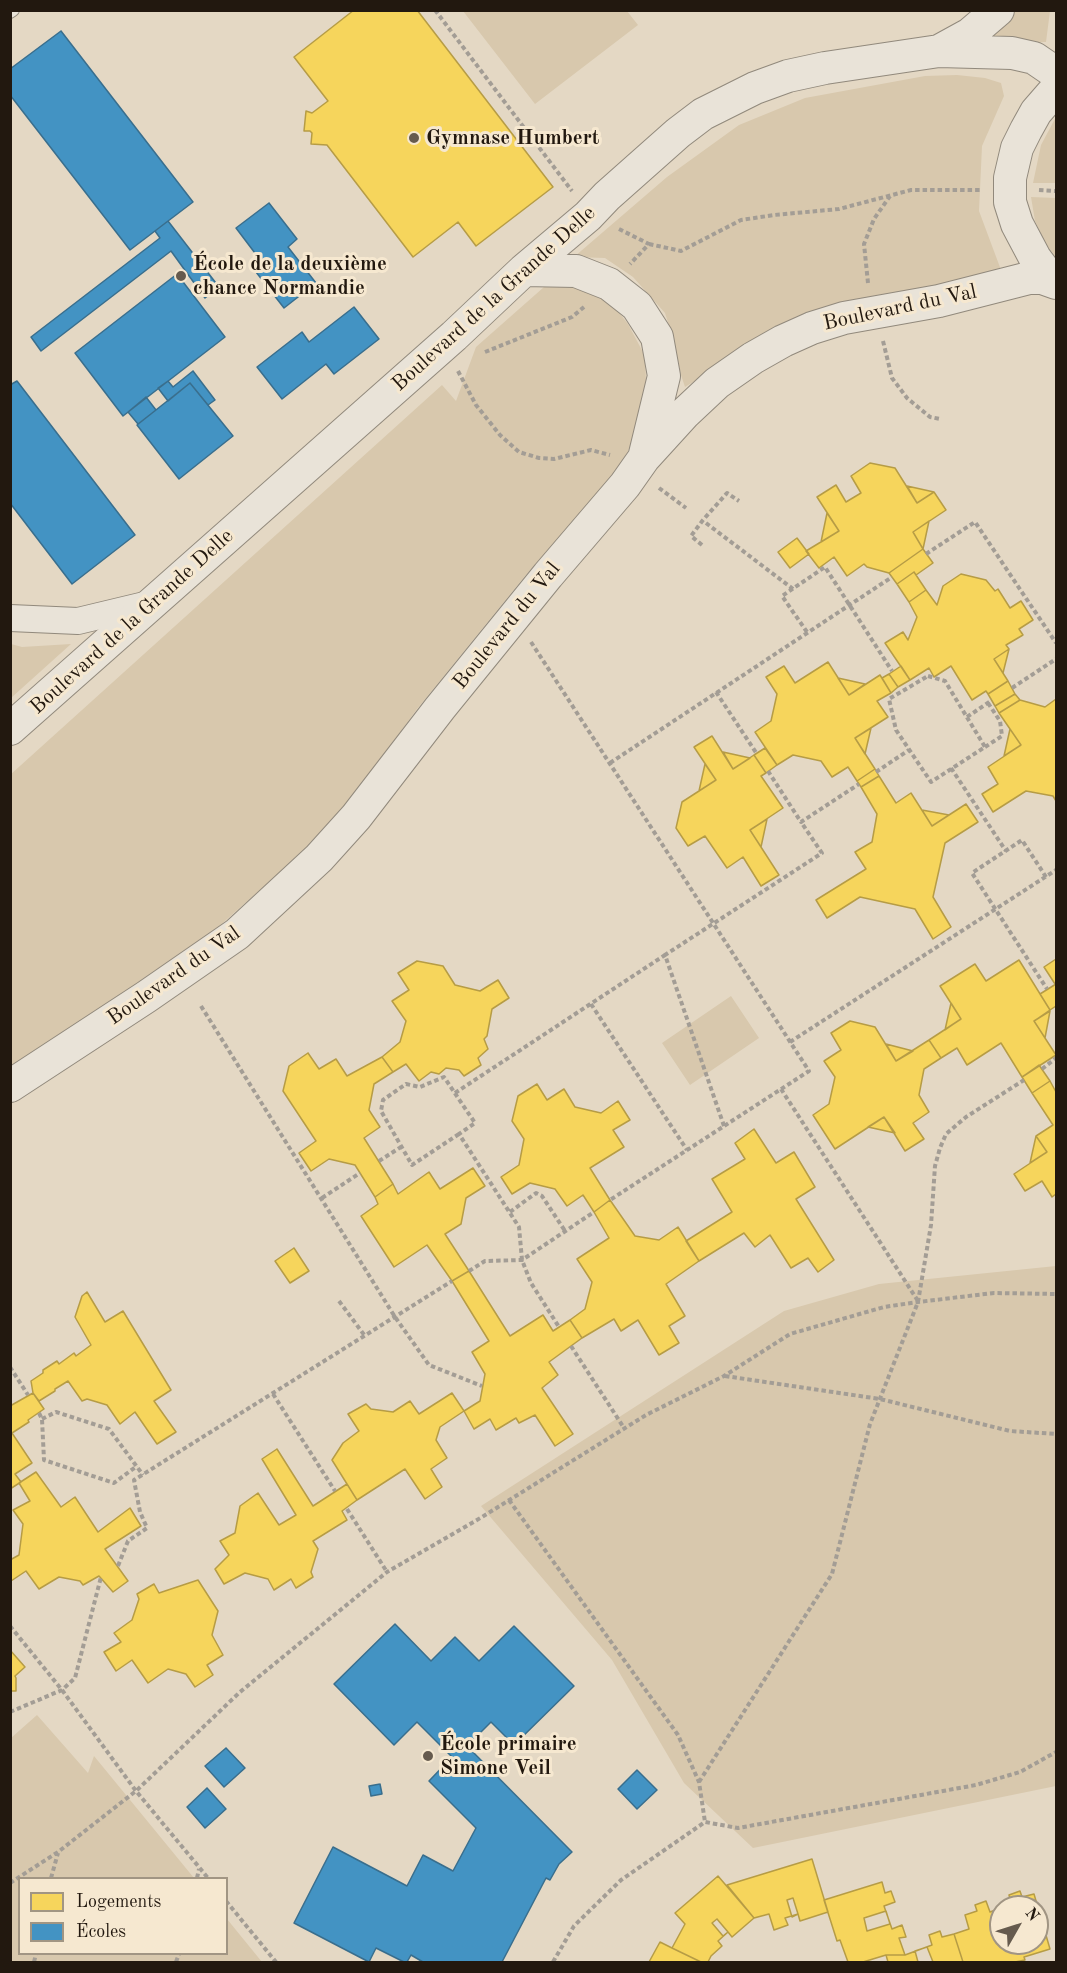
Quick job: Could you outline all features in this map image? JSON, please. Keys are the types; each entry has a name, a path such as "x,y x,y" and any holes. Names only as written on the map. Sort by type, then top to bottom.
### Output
{"street":[{"path":"939,51 970,34 998,10"},
{"name":"Boulevard de la Grande Delle","path":"10,729 454,336 524,270 588,216 607,196 703,114 754,88 788,76 825,68 939,51 1012,53 1034,58 1056,73"},
{"path":"1056,89 1036,112 1026,130 1017,148 1010,178 1010,202 1017,224 1035,258 1056,282"},
{"path":"524,270 576,271 609,284 637,306 657,337 664,376 630,458"},
{"name":"Boulevard du Val","path":"10,1086 147,997 237,934 319,858 356,817 440,708 625,484 630,458 685,413 717,383 753,358 812,328 844,318 939,301 1029,278 1042,278 1056,282"},
{"path":"10,618 78,621 154,603"}],"path":[{"path":"435,10 574,195"},
{"path":"613,226 649,244 681,251 741,220 839,209 911,190 982,190"},
{"path":"869,288 864,244 874,219 891,196"},
{"path":"623,271 649,244"},
{"path":"475,356 572,316 590,302"},
{"path":"882,339 892,378 907,398 930,417 940,419"},
{"path":"456,367 476,405 500,435 519,452 539,458 554,459 591,450 630,458"},
{"path":"657,486 686,508"},
{"path":"702,545 691,537 703,520 727,493 739,501"},
{"path":"927,554 975,522 1056,643"},
{"path":"706,523 793,589"},
{"path":"807,633 782,596 825,567 892,671"},
{"path":"610,763 891,577"},
{"path":"515,616 809,1071 610,1200"},
{"path":"1012,688 1056,659"},
{"path":"967,717 990,702 999,721 1002,736 986,747 951,768 932,782 896,730 889,699 903,688 928,676 945,681 967,717 986,747"},
{"path":"716,692 757,754"},
{"path":"876,772 909,750"},
{"path":"951,768 1005,851"},
{"path":"455,1093 822,853 768,771"},
{"path":"801,822 859,784"},
{"path":"1046,877 1022,840 972,873 1047,989"},
{"path":"790,1042 1056,870"},
{"path":"665,955 724,1126"},
{"path":"591,1004 687,1150"},
{"path":"201,1006 395,1317 429,1365 482,1386"},
{"path":"1042,1069 1056,1058"},
{"path":"444,1077 455,1093 475,1123 412,1165 381,1111 384,1100 406,1084 420,1087 444,1077"},
{"path":"699,1782 832,1574 870,1424 918,1302 931,1225 935,1166 946,1134 966,1117 1024,1080"},
{"path":"781,1089 918,1302"},
{"path":"459,1134 519,1227 522,1260 531,1283 560,1327"},
{"path":"379,1161 401,1147"},
{"path":"322,1198 360,1173"},
{"path":"510,1212 536,1193 542,1196 565,1231"},
{"path":"469,1271 485,1261 522,1260 594,1212"},
{"path":"118,1566 128,1541 147,1528 140,1512 134,1480 452,1281"},
{"path":"19,1877 58,1852 136,1791 240,1692 387,1572 646,1415 724,1376 790,1334 884,1307 994,1293 1056,1294"},
{"path":"339,1301 365,1336"},
{"path":"571,1346 624,1429"},
{"path":"10,1367 28,1395"},
{"path":"724,1376 880,1399 1010,1431 1056,1434"},
{"path":"273,1394 335,1491"},
{"path":"42,1419 56,1412 109,1429 143,1475"},
{"path":"39,1413 42,1419 44,1460 114,1483 136,1466"},
{"path":"509,1500 678,1735 699,1782 705,1822"},
{"path":"347,1509 387,1572"},
{"path":"10,1712 62,1690 75,1678 102,1577"},
{"path":"10,1626 62,1690 136,1791 207,1877"},
{"path":"553,1962 574,1926 621,1880 705,1822 738,1828 976,1785 1020,1772 1056,1752"},
{"path":"51,1877 58,1852"},
{"path":"197,1877 200,1868"},
{"path":"228,1903 276,1962"}],"shaded area":[{"path":"463,11 627,11 638,25 535,104"},
{"path":"1013,11 1050,11 1046,42 981,43"},
{"path":"957,75 985,78 1001,83 1004,96 982,146 979,211 1001,270 745,350 685,387 665,313 633,277 605,258 574,257 667,177 739,125 805,98 925,76"},
{"path":"1056,117 1056,183 1033,183 1041,145"},
{"path":"1031,197 1056,198 1056,257 1045,243 1035,221"},
{"path":"576,285 609,300 628,324 645,356 647,407 621,467 525,576 417,709 333,825 217,928 124,996 11,1067 10,775 442,385 456,401 476,347 544,287"},
{"path":"11,644 22,647 71,644 11,698"},
{"path":"731,996 759,1038 690,1085 662,1043"},
{"path":"1056,1266 1056,1786 753,1848 684,1783 612,1660 481,1506 784,1311 879,1284"},
{"path":"37,1715 88,1773 94,1756 193,1877 18,1877 18,1955 228,1955 228,1920 262,1962 11,1962 11,1738"}],"building: Logements":[{"name":"Gymnase Humbert","path":"354,10 417,10 553,187 476,246 458,222 413,257 327,145 311,144 312,133 304,131 306,111 312,113 328,101 294,57"},
{"path":"870,463 895,468 917,503 934,492 946,510 913,532 923,549 889,573 867,567 864,564 847,576 834,557 819,568 806,551 839,531 817,497 836,485 846,502 861,493 851,476"},
{"path":"907,486 934,492 917,503"},
{"path":"827,513 839,531 821,542"},
{"path":"929,521 923,549 913,532"},
{"path":"797,538 809,554 790,568 778,552"},
{"path":"923,549 933,563 897,584 889,573"},
{"path":"914,572 926,590 909,602 897,584"},
{"path":"961,574 986,580 995,591 998,589 1010,608 1021,601 1033,620 1019,629 1023,635 1006,645 1009,649 994,659 1008,681 988,694 986,691 972,700 951,666 934,677 929,668 910,680 885,643 903,632 908,640 917,617 909,602 926,590 937,605 943,586"},
{"path":"1009,649 1003,673 994,659"},
{"path":"828,662 849,695 880,675 891,693 877,701 888,717 855,738 875,769 857,781 848,767 832,777 821,761 793,755 777,765 755,732 771,721 777,694 766,677 784,666 795,683"},
{"path":"901,666 910,680 898,687 889,674"},
{"path":"889,674 898,687 891,693 882,678"},
{"path":"838,678 865,684 849,695"},
{"path":"1008,681 1015,694 995,706 988,694"},
{"path":"1015,694 1020,700 999,713 995,706"},
{"path":"1056,699 1056,801 1053,796 1026,791 993,812 982,794 998,784 988,767 1021,745 999,713 1020,700 1045,707"},
{"path":"871,728 865,754 855,738"},
{"path":"1010,729 1021,745 1004,756"},
{"path":"712,736 733,769 754,755 766,773 761,776 783,808 750,830 779,875 761,886 743,857 727,868 705,836 688,846 676,828 682,802 716,780 694,747"},
{"path":"765,748 777,765 766,773 754,755"},
{"path":"723,752 750,758 733,769"},
{"path":"705,764 716,780 699,791"},
{"path":"875,769 879,776 861,787 857,781"},
{"path":"879,776 896,803 911,793 932,826 966,804 978,822 945,843 933,897 951,927 933,939 915,909 860,897 827,918 816,900 866,869 855,852 872,842 877,814 861,787"},
{"path":"922,810 949,815 932,826"},
{"path":"767,819 761,847 750,830"},
{"path":"1056,959 1056,984 1055,984 1044,967"},
{"path":"1019,960 1050,1010 1034,1021 1056,1055 1022,1077 1001,1043 967,1065 957,1048 941,1058 929,1040 961,1019 940,986 975,964 986,981"},
{"path":"417,961 443,966 455,985 480,991 498,980 509,998 492,1009 487,1036 484,1039 488,1049 478,1058 481,1065 464,1076 459,1070 446,1068 439,1074 431,1072 419,1081 406,1064 393,1072 382,1057 400,1042 406,1021 392,1001 409,990 398,973"},
{"path":"1056,984 1056,1006 1050,1010 1040,994"},
{"path":"951,1003 961,1019 945,1030"},
{"path":"1050,1011 1045,1038 1034,1021"},
{"path":"850,1021 875,1027 896,1061 929,1040 941,1058 924,1069 919,1095 929,1112 913,1123 924,1139 905,1151 884,1117 835,1149 813,1115 829,1104 835,1077 824,1061 841,1050 831,1033"},
{"path":"886,1044 913,1051 896,1061"},
{"path":"308,1053 319,1069 336,1059 347,1076 382,1057 393,1072 374,1084 369,1110 380,1127 364,1138 393,1184 375,1197 355,1165 329,1159 311,1171 299,1153 316,1141 283,1091 289,1066"},
{"path":"1039,1065 1050,1081 1032,1093 1022,1077"},
{"path":"1050,1081 1056,1092 1056,1194 1052,1197 1042,1181 1025,1191 1014,1174 1047,1152 1036,1136 1053,1125 1032,1093"},
{"path":"537,1084 547,1100 564,1089 575,1107 601,1113 618,1101 630,1120 613,1130 624,1147 590,1168 610,1200 594,1212 583,1195 567,1206 555,1189 530,1183 512,1194 501,1177 519,1165 524,1139 512,1121 518,1096"},
{"path":"884,1117 895,1133 868,1127"},
{"path":"754,1129 776,1163 794,1152 815,1187 796,1199 834,1260 818,1272 808,1258 791,1268 770,1235 755,1247 744,1233 699,1261 686,1241 732,1212 712,1179 745,1159 735,1143"},
{"path":"1036,1136 1047,1152 1030,1163"},
{"path":"473,1168 485,1186 466,1198 461,1224 445,1234 469,1271 452,1281 427,1245 394,1267 361,1216 378,1204 375,1197 393,1184 398,1194 429,1172 440,1189"},
{"path":"610,1200 635,1236 659,1240 678,1227 699,1261 666,1284 685,1316 669,1326 679,1343 659,1355 638,1320 621,1331 614,1319 582,1338 570,1320 585,1309 592,1282 577,1259 609,1238 594,1212"},
{"path":"294,1248 309,1271 290,1283 275,1261"},
{"path":"469,1271 510,1336 543,1315 553,1331 570,1320 582,1338 549,1362 558,1375 542,1388 573,1434 555,1446 535,1415 519,1423 516,1418 496,1430 490,1419 474,1429 464,1411 480,1401 485,1374 472,1352 489,1341 452,1281"},
{"path":"87,1292 105,1322 123,1311 171,1390 154,1401 176,1432 157,1444 135,1412 120,1424 107,1405 87,1399 82,1401 68,1381 39,1401 33,1393 31,1381 43,1373 43,1370 57,1361 59,1364 74,1353 76,1356 91,1345 75,1317 82,1296"},
{"path":"33,1393 44,1409 12,1433 32,1463 15,1474 21,1482 10,1489 10,1406"},
{"path":"452,1393 464,1411 440,1427 436,1440 447,1458 431,1469 442,1487 425,1499 405,1469 357,1500 332,1460 343,1443 359,1431 348,1414 366,1404 371,1409 393,1412 410,1401 419,1414"},
{"path":"277,1449 313,1506 347,1484 357,1500 342,1511 347,1520 313,1541 318,1549 311,1572 313,1577 296,1588 291,1579 274,1590 268,1579 245,1573 224,1584 215,1569 229,1555 220,1541 235,1533 240,1506 258,1493 279,1525 296,1515 262,1459"},
{"path":"36,1472 61,1507 75,1497 98,1532 130,1508 141,1526 105,1549 128,1581 113,1592 99,1576 83,1585 80,1581 59,1577 39,1589 26,1571 11,1581 10,1560 19,1555 23,1524 13,1510 30,1501 19,1483"},
{"path":"198,1580 218,1611 212,1635 223,1655 207,1665 213,1675 195,1687 186,1674 168,1669 148,1683 132,1660 116,1671 104,1652 121,1642 114,1633 132,1620 139,1599 137,1594 154,1584 159,1593"},
{"path":"10,1650 25,1667 15,1676 16,1691 10,1691"},
{"path":"812,1859 828,1912 800,1921 798,1914 785,1918 788,1925 774,1930 769,1914 754,1918 727,1885"},
{"path":"718,1876 754,1918 732,1937 728,1932 718,1941 722,1946 708,1962 701,1962 672,1948 685,1924 675,1913"},
{"path":"882,1882 885,1893 891,1891 895,1902 884,1906 892,1929 902,1925 906,1937 899,1938 905,1955 886,1955 863,1962 848,1962 840,1940 837,1941 824,1900"},
{"path":"1020,1891 1021,1895 1009,1895"},
{"path":"793,1898 798,1914 792,1917 787,1900"},
{"path":"986,1901 989,1909 989,1955 1030,1955 1024,1957 1025,1960 963,1962 954,1934 969,1929 965,1915 977,1911 975,1905"},
{"path":"886,1911 890,1924 867,1931 864,1918"},
{"path":"717,1919 728,1932 723,1936 712,1923"},
{"path":"940,1931 942,1937 954,1934 963,1962 888,1962 886,1955 905,1955 932,1945 929,1935"},
{"path":"660,1942 672,1948 701,1962 649,1962"},
{"path":"927,1947 933,1962 918,1962 915,1951"}],"building: Écoles":[{"path":"61,31 193,202 130,250 10,95 10,69"},
{"path":"269,203 297,239 288,247 316,283 284,308 256,272 264,265 236,228"},
{"path":"168,221 219,287 205,298 171,251 41,351 31,337 160,238 155,231"},
{"path":"177,274 225,337 123,416 75,353"},
{"path":"354,307 379,339 334,374 326,364 282,399 257,367 302,332 309,342"},
{"path":"193,371 215,400 208,405 190,383 168,401 158,388 168,381 173,387"},
{"path":"17,381 135,535 72,584 10,503 10,385"},
{"path":"190,383 233,436 179,479 137,425"},
{"path":"146,397 156,410 138,424 128,412"},
{"path":"395,1624 431,1661 455,1637 479,1661 514,1626 574,1686 514,1745 491,1722 467,1746 572,1852 559,1864 550,1880 546,1878 502,1962 423,1962 411,1955 407,1962 404,1962 376,1948 369,1962 294,1923 333,1847 407,1886 423,1855 453,1871 476,1828 429,1781 452,1757 417,1722 394,1745 334,1684"},
{"path":"226,1748 245,1768 224,1787 205,1766"},
{"path":"637,1770 657,1790 637,1809 618,1789"},
{"path":"380,1784 382,1794 371,1796 369,1786"},
{"path":"207,1788 226,1809 205,1828 187,1807"}],"place":[{"name":"Gymnase Humbert","path":"414,138"},
{"name":"École de la deuxième chance Normandie","path":"181,276"},
{"name":"École primaire Simone Veil","path":"428,1756"}]}
